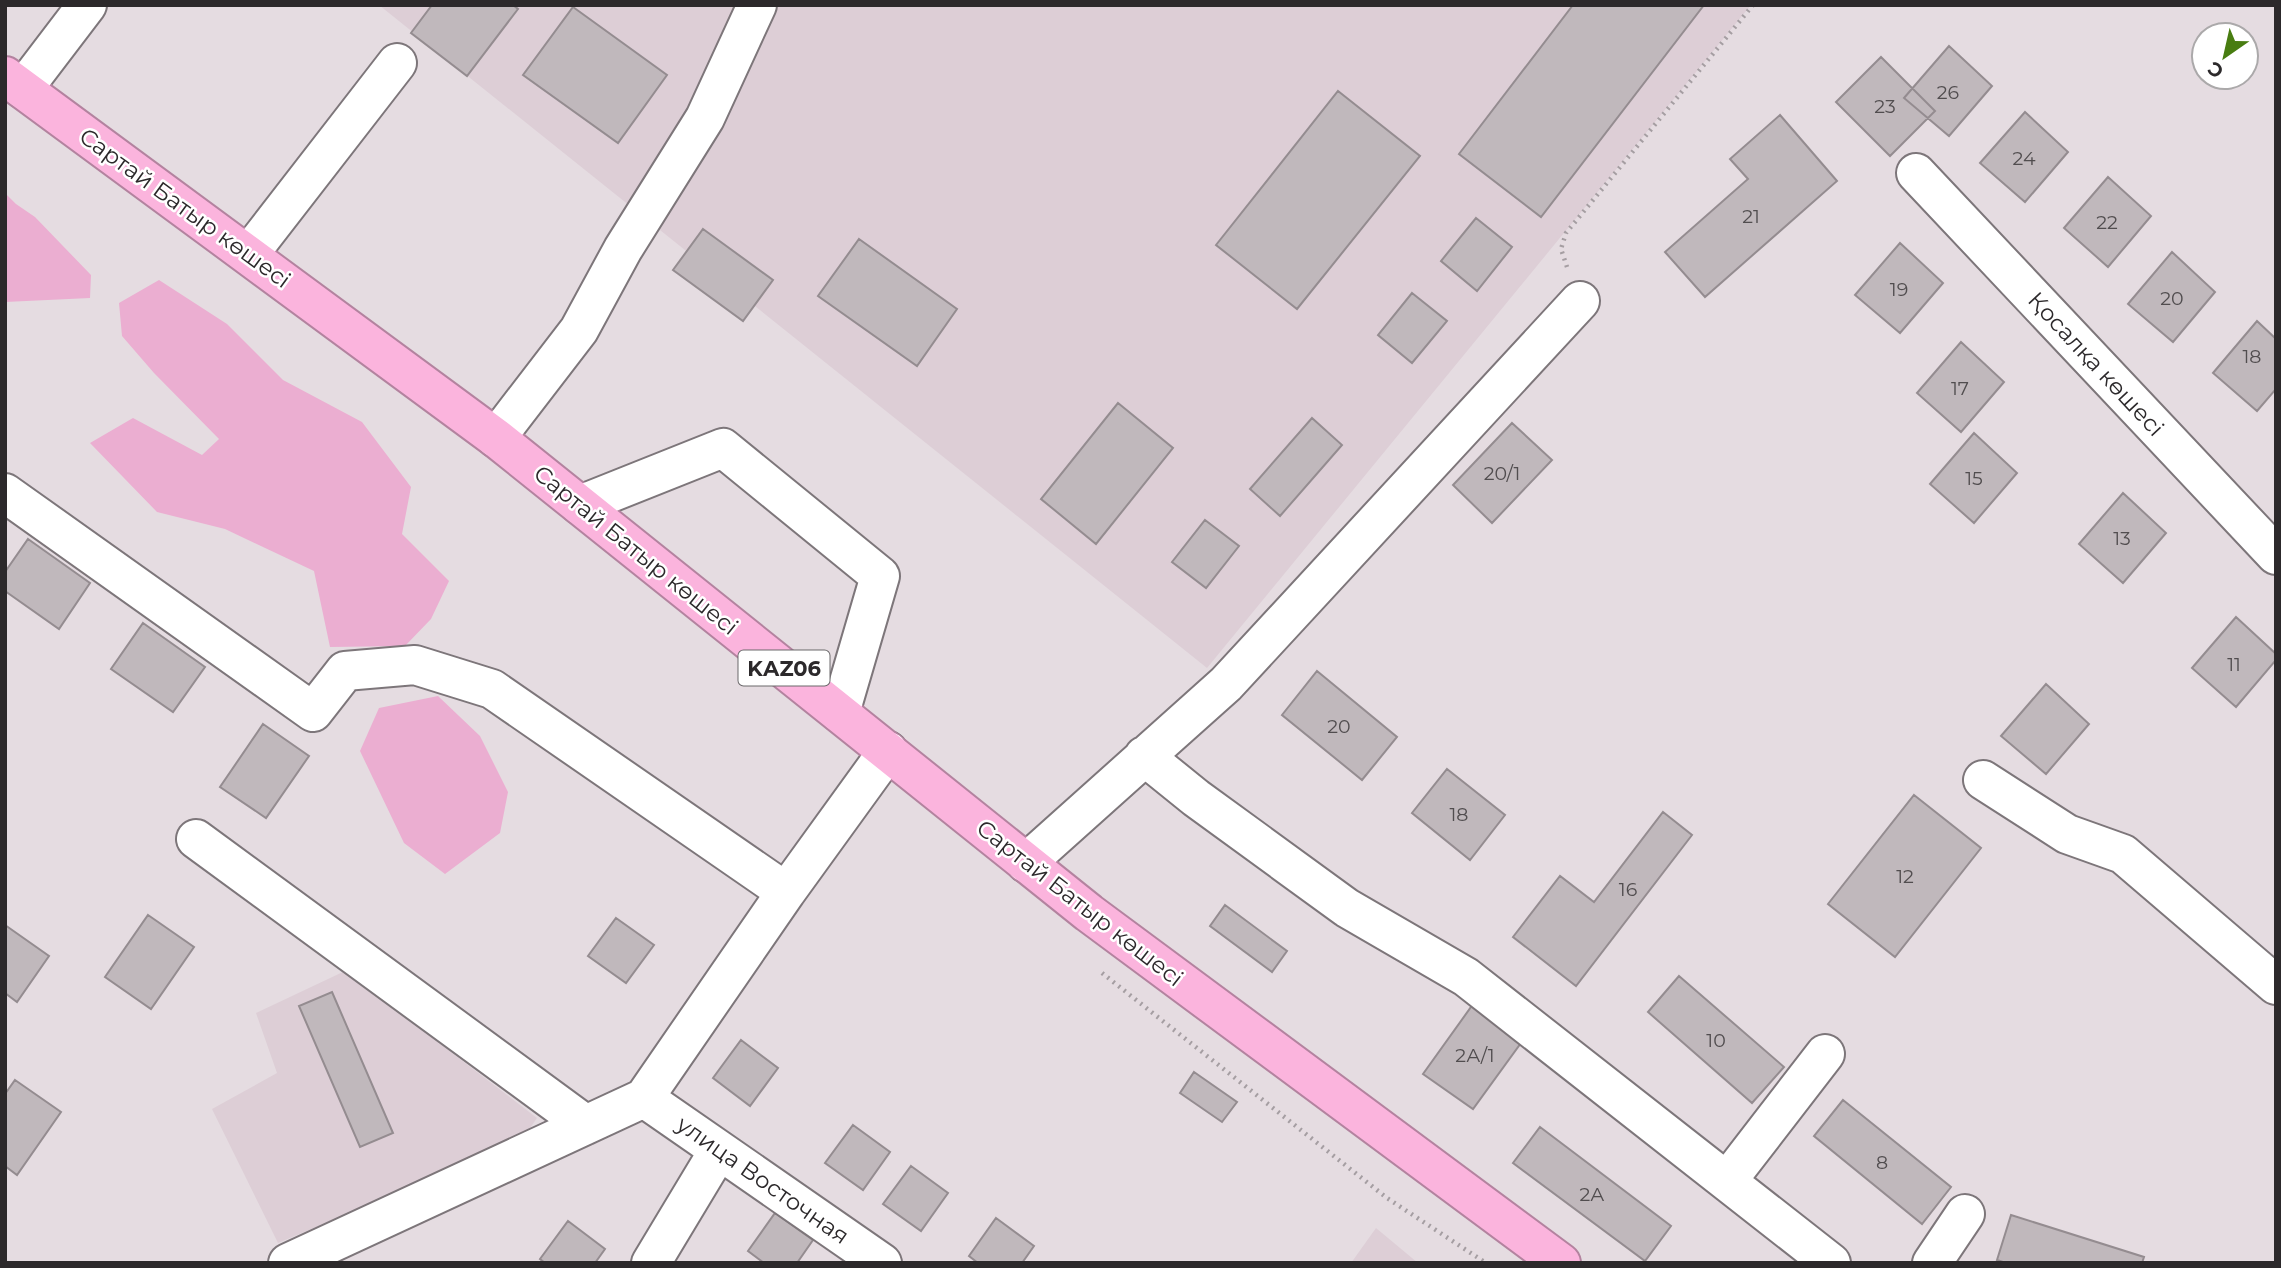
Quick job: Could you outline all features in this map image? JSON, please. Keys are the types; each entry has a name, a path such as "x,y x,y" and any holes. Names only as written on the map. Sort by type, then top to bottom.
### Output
{"highway":[{"name":"Сартай Батыр көшесі","path":"14,83 496,438 1089,913 1561,1263"}],"street":[{"path":"14,83 87,5"},
{"path":"496,438 579,330 623,249 705,118 757,5"},
{"path":"249,254 397,63"},
{"name":"Қосалқа көшесі","path":"1916,173 2276,555"},
{"path":"1026,863 1226,684 1580,301"},
{"path":"580,505 723,449 880,576 840,713"},
{"path":"5,494 313,712 345,671 415,665 492,690 786,892"},
{"path":"288,1263 644,1098 786,892 888,751"},
{"path":"1144,756 1196,798 1348,908 1466,977 1830,1263"},
{"path":"1983,780 2067,834 2123,854 2276,985"},
{"path":"196,839 586,1125"},
{"path":"1727,1181 1825,1054"},
{"name":"улица Восточная","path":"644,1098 882,1263"},
{"path":"650,1263 719,1150"},
{"path":"1932,1263 1965,1214"}],"path":[{"path":"1580,301 1561,249 1566,233 1753,5"},
{"path":"1098,970 1387,1199 1486,1263"}],"shaded area":[{"path":"379,5 1751,5 1207,668"},
{"path":"5,193 35,217 91,275 90,298 5,302"},
{"path":"159,280 227,324 283,380 362,422 411,487 402,534 449,581 431,619 405,646 330,647 314,571 225,529 157,512 90,443 133,418 202,455 219,439 122,336 119,303"},
{"path":"438,696 480,736 508,792 500,833 445,874 404,843 360,751 379,708"},
{"path":"345,971 537,1118 521,1141 278,1243 212,1109 277,1073 256,1013"},
{"path":"1376,1228 1418,1263 1351,1263"}],"building":[{"path":"432,5 513,5 518,9 467,76 411,33"},
{"path":"1573,5 1704,5 1541,217 1459,154"},
{"path":"573,7 667,75 618,143 523,75"},
{"path":"1949,46 1992,86 1949,136 1904,98"},
{"path":"1881,57 1935,111 1890,156 1836,102"},
{"path":"1338,91 1420,156 1297,309 1216,245"},
{"path":"2025,112 2068,152 2025,202 1980,163"},
{"path":"1780,115 1837,181 1705,297 1665,252 1748,179 1730,159"},
{"path":"2108,177 2151,216 2108,267 2064,228"},
{"path":"1476,218 1512,247 1477,291 1441,261"},
{"path":"703,229 773,280 743,321 673,270"},
{"path":"859,239 957,309 917,366 818,296"},
{"path":"1900,243 1943,283 1900,333 1855,295"},
{"path":"2172,252 2215,292 2173,342 2128,304"},
{"path":"1412,293 1447,321 1412,363 1378,335"},
{"path":"2257,321 2276,339 2276,389 2257,411 2213,373"},
{"path":"1961,342 2004,382 1961,432 1917,393"},
{"path":"1118,403 1173,448 1096,544 1041,499"},
{"path":"1312,418 1342,445 1280,516 1250,489"},
{"path":"1512,423 1552,460 1492,523 1453,485"},
{"path":"1974,433 2017,473 1974,523 1930,484"},
{"path":"2123,493 2166,533 2123,583 2079,544"},
{"path":"1205,520 1239,546 1206,588 1172,562"},
{"path":"28,539 90,583 59,629 5,591 5,572"},
{"path":"2236,617 2276,654 2276,660 2236,707 2192,668"},
{"path":"143,623 205,667 173,712 111,669"},
{"path":"1317,671 1397,737 1362,780 1282,715"},
{"path":"2046,684 2089,724 2046,774 2001,736"},
{"path":"263,724 309,756 266,818 220,787"},
{"path":"1447,769 1505,815 1470,860 1412,813"},
{"path":"1914,795 1981,848 1895,957 1828,904"},
{"path":"1663,812 1692,835 1576,986 1513,937 1560,876 1594,902"},
{"path":"1225,905 1287,951 1272,972 1210,926"},
{"path":"148,915 194,947 151,1009 105,977"},
{"path":"616,918 654,945 626,983 588,956"},
{"path":"5,925 49,956 17,1002 5,993"},
{"path":"1679,976 1784,1067 1752,1103 1648,1012"},
{"path":"332,992 393,1133 360,1147 299,1006"},
{"path":"1476,1000 1526,1036 1473,1109 1423,1074"},
{"path":"741,1040 778,1068 750,1106 713,1078"},
{"path":"1194,1072 1237,1102 1222,1122 1180,1093"},
{"path":"15,1080 61,1112 17,1175 5,1166 5,1094"},
{"path":"1843,1100 1951,1187 1922,1224 1814,1136"},
{"path":"853,1125 890,1152 863,1190 825,1163"},
{"path":"1540,1127 1671,1226 1645,1261 1513,1163"},
{"path":"911,1166 948,1193 921,1231 883,1204"},
{"path":"775,1213 813,1240 797,1263 764,1263 748,1251"},
{"path":"2011,1215 2144,1257 2142,1263 2006,1263 1997,1260"},
{"path":"996,1218 1034,1246 1022,1263 978,1263 969,1256"},
{"path":"568,1221 605,1249 595,1263 545,1263 540,1259"}]}
